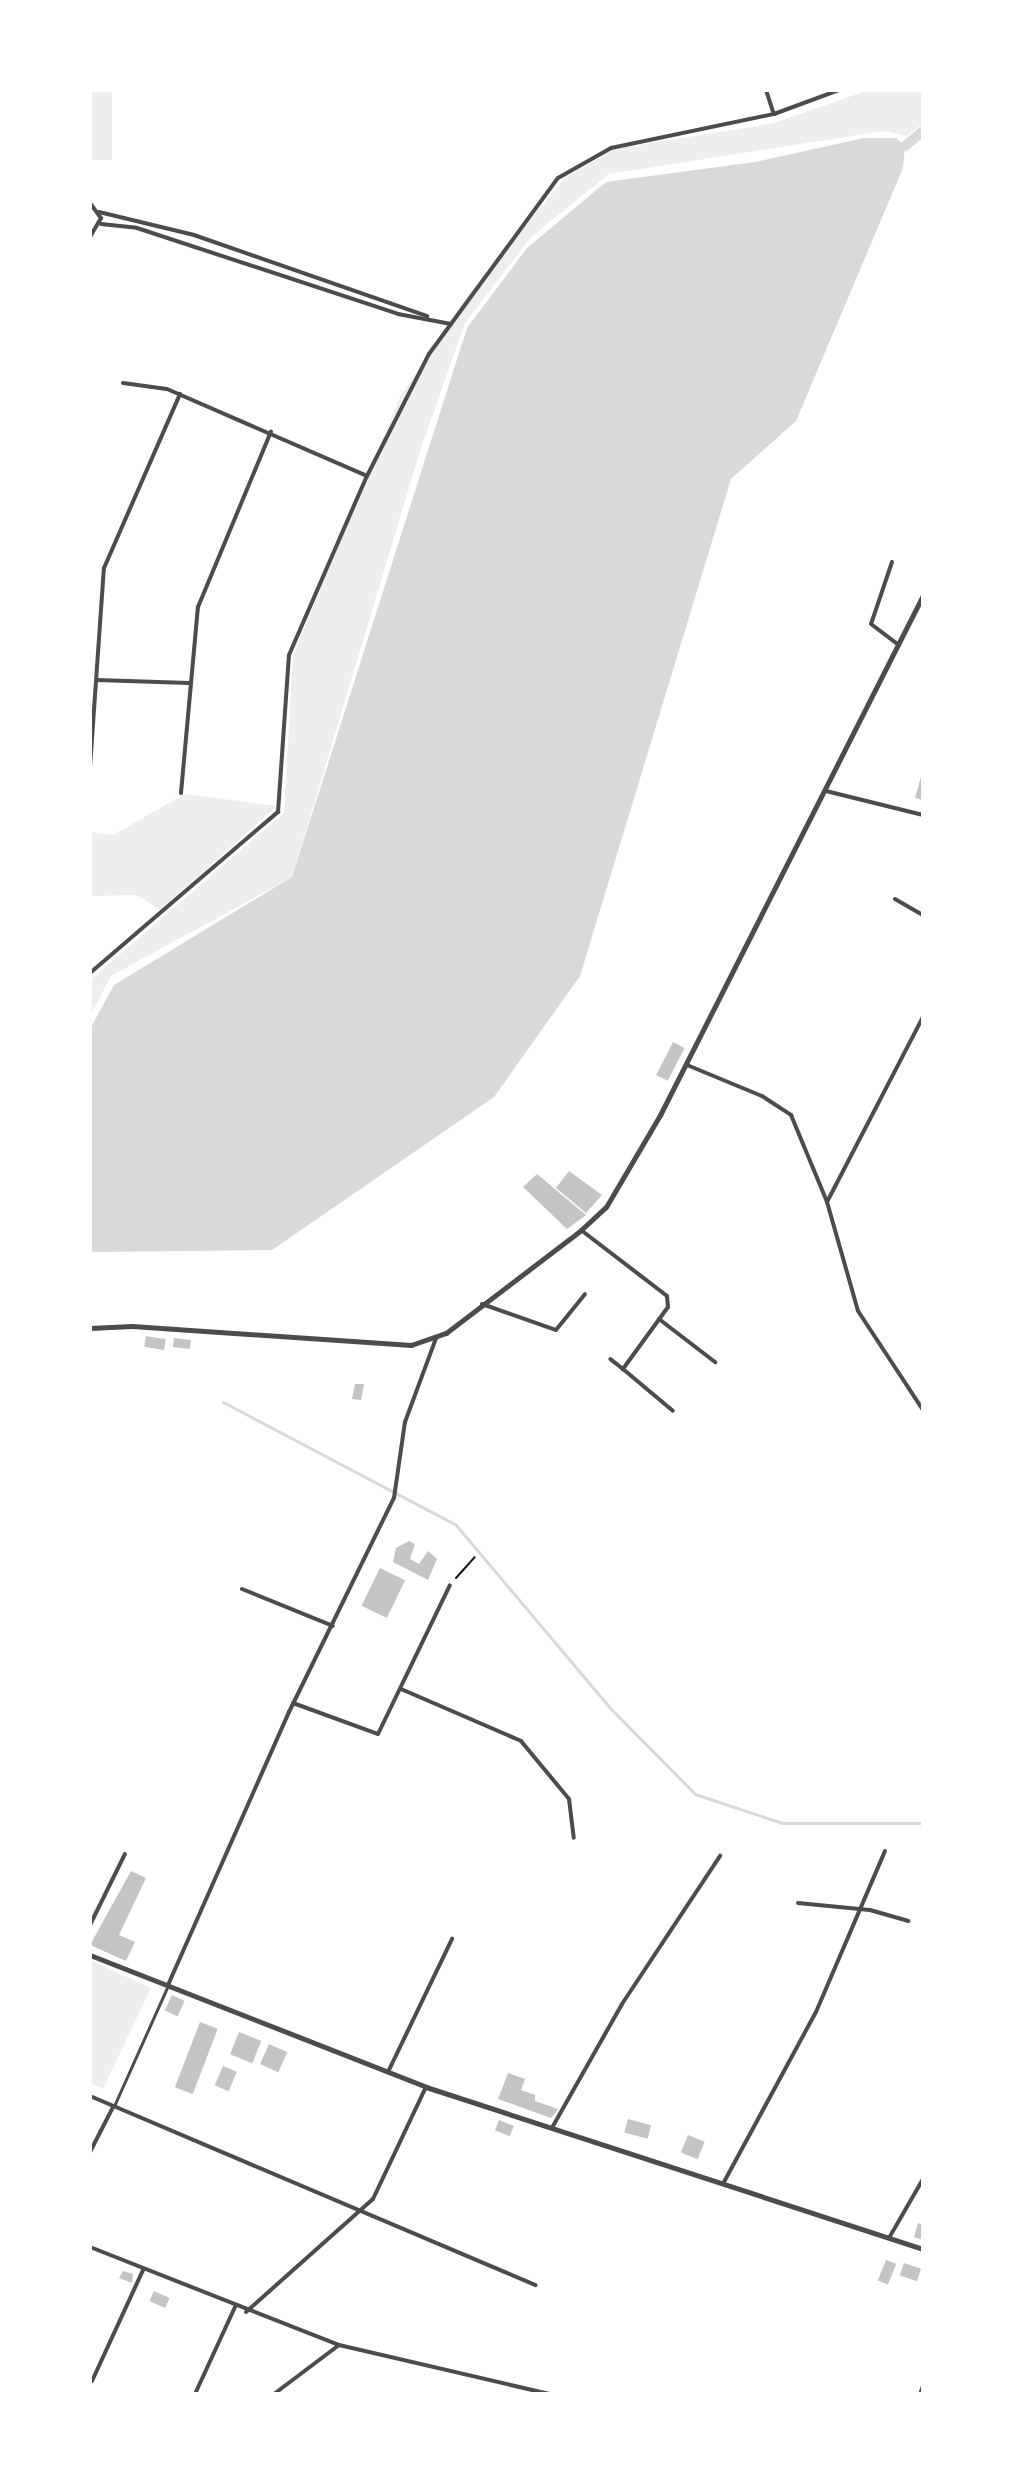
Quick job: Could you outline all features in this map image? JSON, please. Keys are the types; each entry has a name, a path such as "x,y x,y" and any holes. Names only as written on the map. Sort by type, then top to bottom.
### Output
{"street":[{"path":"766,90 774,114"},
{"path":"90,973 278,812 289,655 367,476 429,354 558,178 611,148 774,114 839,90"},
{"path":"90,203 99,212 194,235 419,310 429,318"},
{"path":"90,237 101,224 99,212"},
{"path":"101,224 137,228 398,314 451,324"},
{"path":"298,281 302,271"},
{"path":"123,383 180,394 367,476"},
{"path":"90,767 104,568 180,394"},
{"path":"181,793 198,607 271,432"},
{"path":"892,562 871,624 899,645"},
{"path":"90,1328 170,1328 385,1347 436,1338 581,1230 606,1207 687,1065 923,595"},
{"path":"97,680 189,683"},
{"path":"826,791 923,815"},
{"path":"895,899 923,915"},
{"path":"827,1202 923,1017"},
{"path":"687,1065 762,1096 791,1115 827,1202 858,1311 923,1410"},
{"path":"581,1230 667,1296 668,1307 623,1369"},
{"path":"482,1304 556,1330 585,1294"},
{"path":"659,1319 715,1362"},
{"path":"90,2152 113,2107 293,1703 394,1498 405,1422 436,1338"},
{"path":"610,1359 673,1411"},
{"path":"293,1703 378,1734 450,1585"},
{"path":"242,1589 333,1626"},
{"path":"401,1689 521,1741 569,1799 574,1838"},
{"path":"724,2182 816,2012 885,1851"},
{"path":"90,1925 125,1854"},
{"path":"553,2126 638,1978 720,1856"},
{"path":"798,1903 860,1909 908,1921"},
{"path":"388,2072 452,1939"},
{"path":"90,1955 426,2087 923,2249"},
{"path":"246,2312 357,2210 373,2199 426,2087"},
{"path":"90,2096 536,2285"},
{"path":"889,2238 923,2179"},
{"path":"90,2247 246,2312 339,2345 549,2394"},
{"path":"92,2381 143,2270"},
{"path":"195,2394 235,2307"},
{"path":"274,2394 339,2345"}],"lane":[{"path":"919,2394 923,2383"}],"path":[{"path":"450,1585 475,1557"}],"shaded area":[{"path":"90,90 112,90 112,160 90,160"},
{"path":"869,90 923,90 923,123 907,136 884,131 609,174 531,237 465,323 421,448 292,877 111,976 90,1016 90,980 284,813 293,655 400,397 469,294 564,179 614,149 774,123"},
{"path":"864,138 896,138 905,146 903,168 796,421 731,479 580,976 494,1097 272,1250 90,1252 90,1029 114,985 292,877 467,328 527,248 606,182 755,162"},
{"path":"185,794 277,806 160,910 137,895 90,896 90,832 113,835"},
{"path":"90,1960 151,1988 103,2089 90,2083"}],"building":[{"path":"923,773 923,800 915,798"},
{"path":"673,1042 685,1048 668,1081 656,1075"},
{"path":"569,1171 602,1195 586,1213 556,1188"},
{"path":"537,1174 586,1215 567,1229 523,1187"},
{"path":"146,1336 166,1339 164,1350 144,1347"},
{"path":"174,1338 191,1340 190,1349 173,1347"},
{"path":"355,1384 364,1384 361,1400 352,1399"},
{"path":"409,1541 415,1544 410,1559 419,1564 428,1551 437,1559 428,1580 393,1562 396,1548"},
{"path":"380,1568 405,1580 387,1618 362,1606"},
{"path":"131,1871 146,1878 119,1935 135,1942 126,1961 90,1945"},
{"path":"172,1995 185,2001 178,2016 165,2010"},
{"path":"200,2022 218,2029 193,2094 175,2087"},
{"path":"239,2032 261,2041 252,2063 230,2054"},
{"path":"269,2044 287,2052 278,2072 260,2064"},
{"path":"223,2066 237,2072 229,2091 215,2085"},
{"path":"508,2073 525,2079 521,2090 535,2095 535,2101 558,2109 551,2118 498,2099"},
{"path":"628,2119 651,2125 648,2139 624,2133"},
{"path":"499,2120 514,2126 510,2136 495,2130"},
{"path":"688,2135 705,2142 698,2159 681,2153"},
{"path":"918,2223 923,2225 923,2240 914,2237"},
{"path":"886,2260 896,2264 888,2285 878,2280"},
{"path":"904,2263 921,2269 917,2281 900,2275"},
{"path":"123,2271 133,2274 132,2283 119,2278"},
{"path":"154,2291 170,2298 165,2308 150,2301"}],"waterway":[{"path":"905,146 923,131"},
{"path":"223,1402 456,1525 610,1708 695,1794 782,1823 923,1823"}]}
